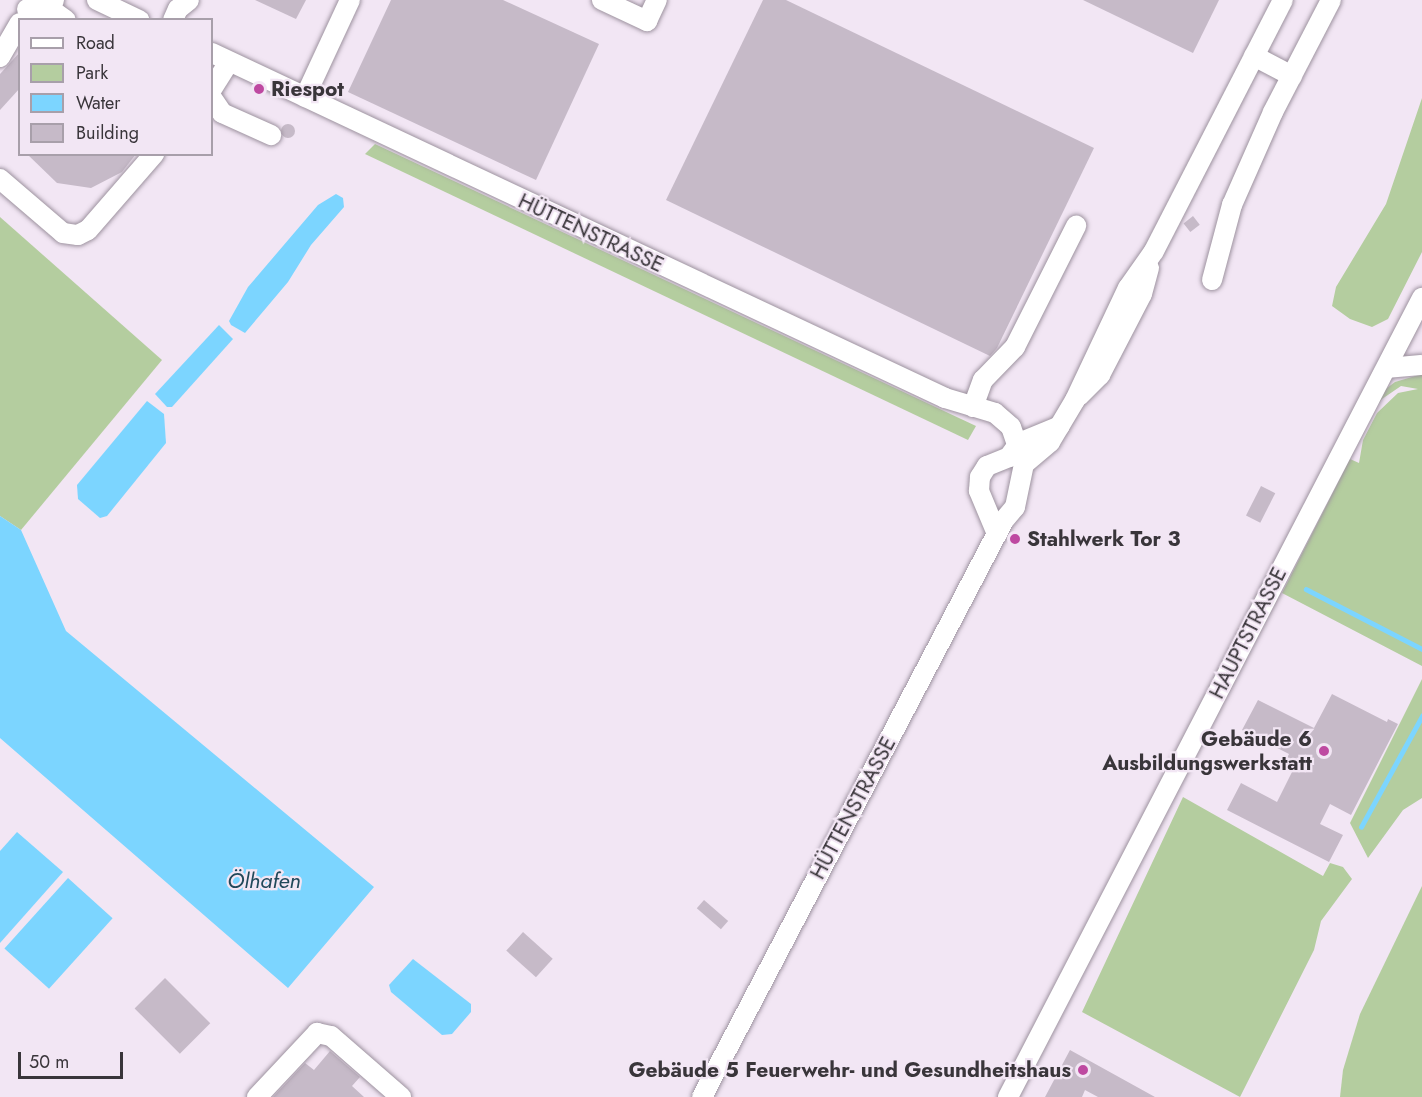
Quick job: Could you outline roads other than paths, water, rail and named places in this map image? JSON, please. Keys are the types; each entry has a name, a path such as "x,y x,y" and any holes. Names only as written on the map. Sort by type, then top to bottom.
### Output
{"street":[{"path":"97,0 135,18"},
{"path":"174,18 178,9 189,0"},
{"path":"305,97 350,0"},
{"path":"602,0 647,21 657,0"},
{"path":"1000,527 979,491 980,477 987,466 1050,442 1075,400 1100,375 1142,294 1154,251 1283,0"},
{"path":"1212,280 1232,205 1292,76 1331,0"},
{"path":"22,13 57,10"},
{"path":"0,57 18,21"},
{"path":"1254,56 1292,76"},
{"path":"213,85 220,58"},
{"name":"HÜTTENSTRASSE","path":"220,58 916,385 973,407 998,430 1017,455 1015,507 1000,527 702,1097"},
{"path":"213,100 222,113 271,135"},
{"path":"0,179 63,232 78,235 88,230 152,156"},
{"path":"973,407 983,380 1015,347 1076,226"},
{"name":"HAUPTSTRASSE","path":"1008,1097 1422,298"},
{"path":"1387,368 1422,366"},
{"path":"257,1097 317,1033 331,1036 401,1097"}],"water":[{"path":"336,194 343,198 344,207 311,245 288,282 245,333 231,325 229,321 248,287 318,205"},
{"path":"219,325 233,339 172,407 167,407 155,394"},
{"path":"147,401 164,414 166,443 107,516 100,518 78,499 77,485"},
{"name":"Ölhafen","path":"0,516 21,530 66,631 374,887 288,988 0,738"},
{"path":"17,832 63,872 0,943 0,851"},
{"path":"68,878 113,918 49,989 4,949"},
{"path":"413,959 471,1004 471,1012 452,1034 442,1035 391,992 389,985"}],"waterway":[{"path":"1306,589 1422,649"},
{"path":"1361,827 1422,716"}],"place":[{"name":"Riespot","path":"259,89"},
{"name":"Stahlwerk Tor 3","path":"1015,539"},
{"name":"Gebäude 6 Ausbildungswerkstatt","path":"1324,751"},
{"name":"Gebäude 5 Feuerwehr- und Gesundheitshaus","path":"1083,1070"}]}
